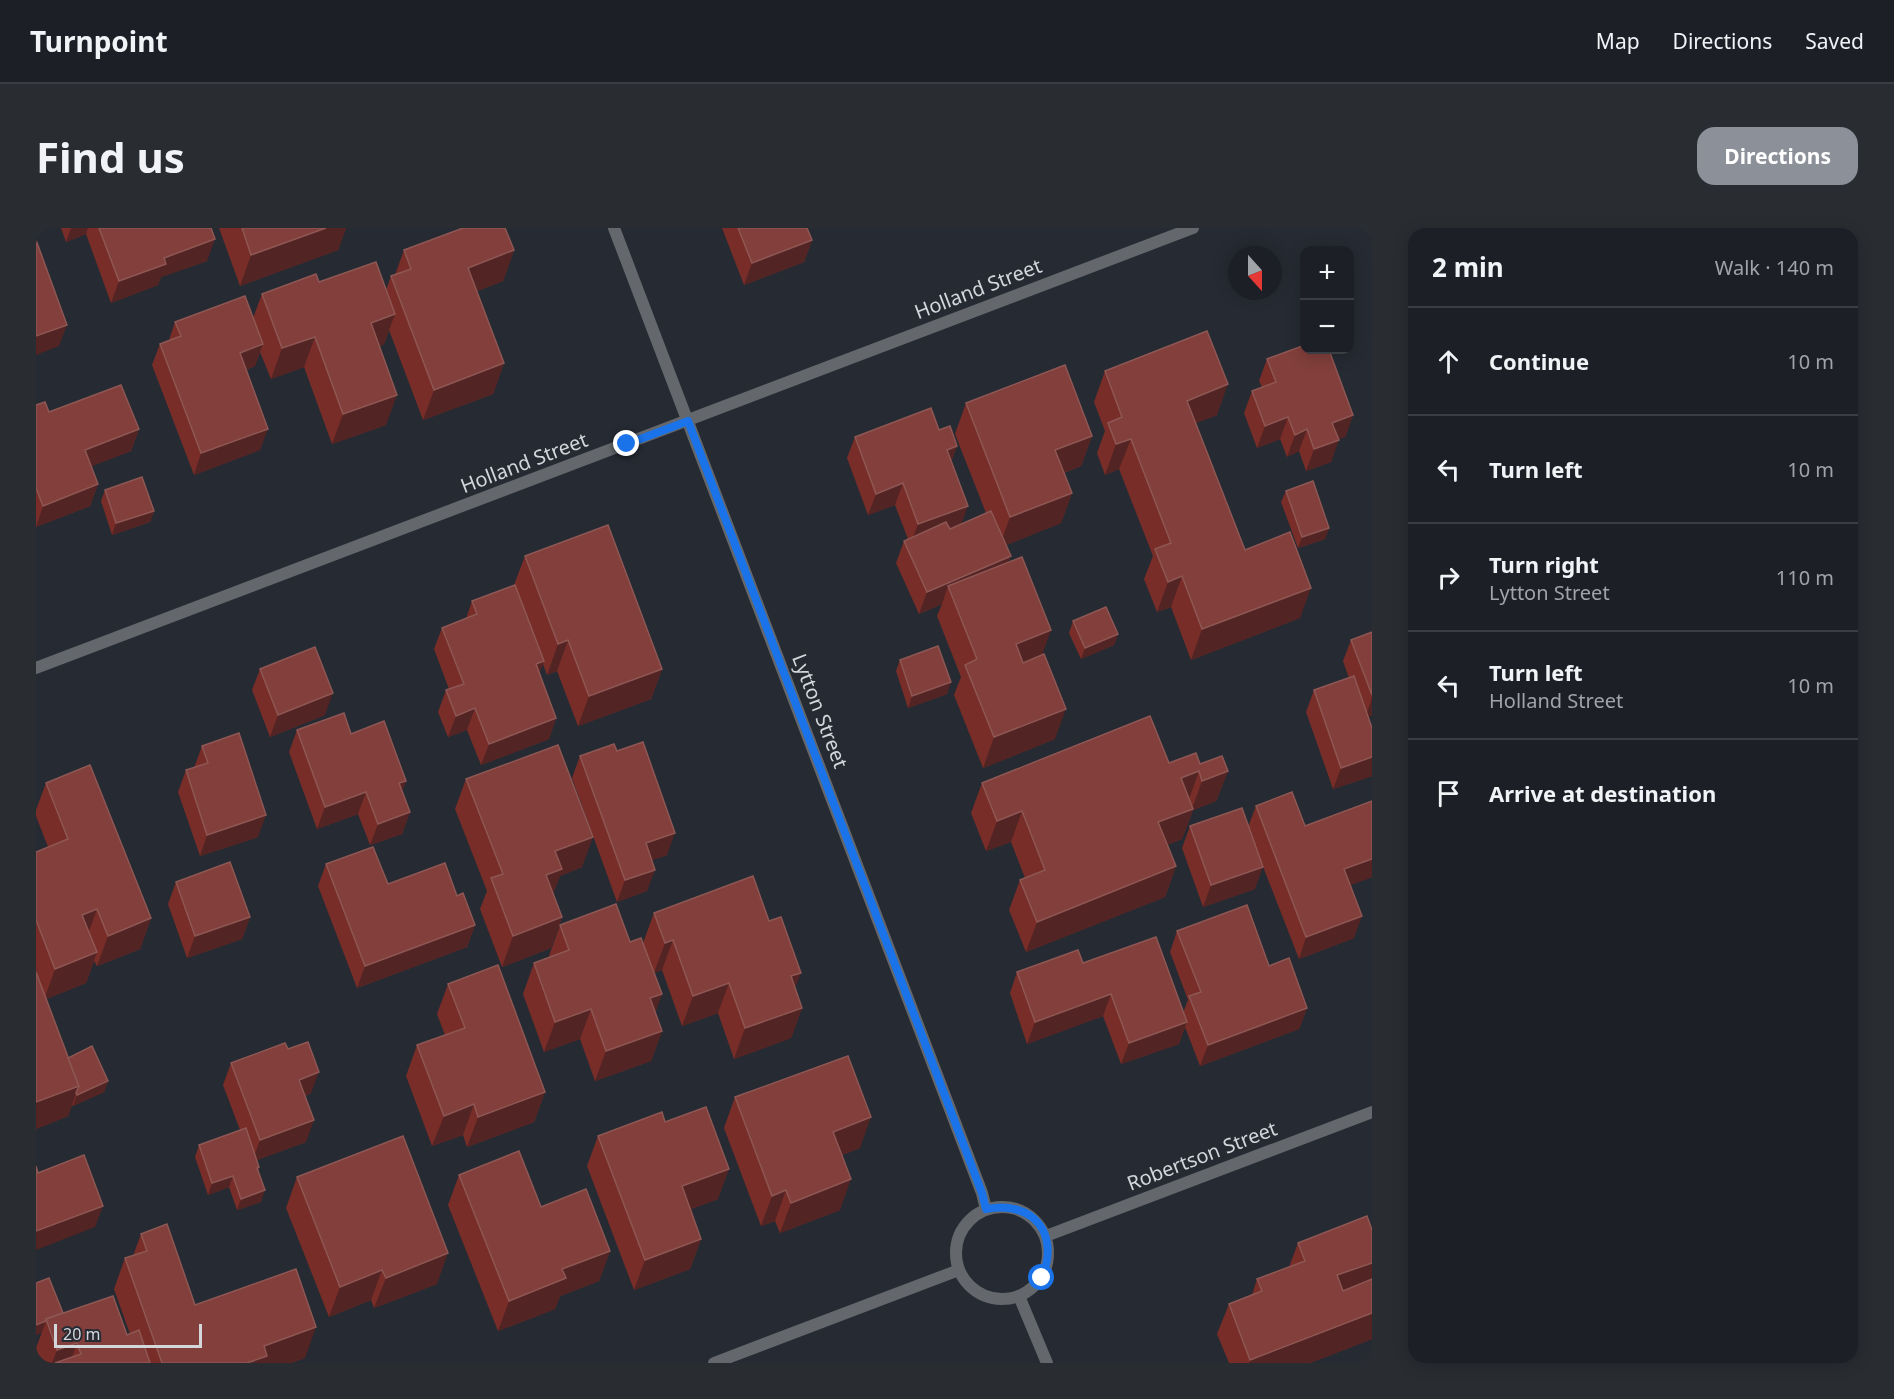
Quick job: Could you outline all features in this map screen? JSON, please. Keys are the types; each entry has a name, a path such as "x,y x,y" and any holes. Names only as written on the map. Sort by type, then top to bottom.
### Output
{"street":[{"name":"Lytton Street","path":"614,228 979,1185 986,1209"},
{"name":"Holland Street","path":"36,669 1193,228"},
{"name":"Robertson Street","path":"1046,1236 1372,1112"},
{"path":"1000,1206 1015,1208 1028,1214 1039,1224 1046,1236 1049,1251 1048,1265 1042,1278 1032,1289 1019,1296 1005,1299 991,1298 977,1293 966,1283 959,1270 956,1255 957,1240 963,1228 973,1217 986,1209 1000,1206"},
{"path":"714,1363 959,1270"},
{"path":"1019,1296 1047,1363"}],"building":[{"path":"99,228 211,228 215,239 164,258 166,264 119,281"},
{"path":"242,228 326,228 251,255"},
{"path":"463,228 505,228 514,250 468,268 504,363 434,390 391,276 411,269 404,250"},
{"path":"738,228 807,228 812,240 752,263"},
{"path":"36,240 67,325 36,336"},
{"path":"376,262 395,314 371,323 397,395 343,414 315,337 282,348 262,294 316,274 319,282"},
{"path":"245,296 263,344 240,353 268,429 201,453 160,344 181,336 175,322"},
{"path":"1207,331 1228,384 1187,401 1245,550 1290,532 1311,588 1202,629 1182,576 1168,582 1155,549 1171,543 1131,439 1116,444 1108,423 1122,417 1105,371"},
{"path":"1300,347 1300,354 1330,354 1353,415 1332,423 1339,440 1314,449 1307,429 1295,435 1288,417 1265,426 1252,391 1276,382 1267,359"},
{"path":"1065,365 1092,436 1055,450 1072,493 1010,517 966,403"},
{"path":"121,385 139,429 85,450 98,484 43,506 36,488 36,405 45,402 49,412"},
{"path":"931,408 939,430 950,426 957,446 947,450 968,506 918,524 903,483 876,494 855,437"},
{"path":"142,477 154,511 116,523 105,490"},
{"path":"1313,481 1329,528 1302,537 1286,491"},
{"path":"991,511 1011,556 927,592 904,541 946,522 950,529"},
{"path":"608,525 662,669 589,696 568,640 558,644 525,556"},
{"path":"1022,557 1051,630 1016,644 1023,663 1044,654 1066,709 994,737 965,665 977,659 948,586"},
{"path":"515,585 544,661 536,664 556,718 489,744 475,708 456,716 446,690 464,684 442,628 477,614 472,601"},
{"path":"1106,607 1118,634 1085,648 1073,621"},
{"path":"1372,632 1372,695 1351,640"},
{"path":"938,646 951,682 912,696 900,660"},
{"path":"315,647 333,693 278,715 260,669"},
{"path":"1354,676 1372,728 1372,757 1341,768 1314,690"},
{"path":"344,713 351,734 384,721 406,781 399,783 410,812 378,824 366,792 325,807 297,730"},
{"path":"1150,716 1169,763 1196,753 1200,764 1222,756 1228,771 1202,781 1199,771 1181,778 1193,809 1158,822 1176,866 1037,922 1020,880 1045,870 1022,811 997,821 982,783"},
{"path":"239,733 266,815 207,835 186,770 208,763 202,746"},
{"path":"643,742 675,833 646,843 655,870 625,880 580,756 614,744 617,751"},
{"path":"558,745 593,837 555,851 562,869 546,875 562,917 513,936 491,878 503,874 466,779"},
{"path":"90,765 151,918 108,936 97,909 82,915 97,952 55,969 36,920 36,852 68,839 46,783"},
{"path":"1292,792 1305,826 1372,801 1372,859 1344,869 1362,916 1306,937 1256,806"},
{"path":"1242,808 1263,867 1211,885 1190,826"},
{"path":"373,847 388,884 445,863 457,896 463,893 475,925 365,966 326,864"},
{"path":"230,862 250,917 195,936 176,882"},
{"path":"753,876 769,921 781,917 801,973 791,976 802,1008 745,1028 729,983 693,996 673,940 665,943 654,913"},
{"path":"616,904 630,942 641,938 662,994 650,998 662,1031 606,1051 591,1009 555,1022 534,963 569,950 560,925"},
{"path":"1247,905 1269,966 1289,958 1307,1008 1208,1045 1189,996 1201,992 1177,931"},
{"path":"1156,937 1187,1022 1129,1043 1111,994 1035,1022 1017,972 1078,950 1083,963"},
{"path":"498,965 545,1092 478,1117 474,1104 444,1116 417,1045 465,1028 448,984"},
{"path":"36,972 79,1086 36,1102"},
{"path":"308,1042 319,1072 299,1080 314,1120 260,1140 231,1063 285,1043 288,1049"},
{"path":"92,1046 108,1081 77,1095 79,1086 68,1058"},
{"path":"848,1056 871,1117 833,1132 851,1179 791,1203 786,1190 772,1196 735,1097"},
{"path":"706,1107 729,1169 682,1186 701,1239 645,1260 598,1136 662,1112 665,1122"},
{"path":"246,1128 265,1190 241,1199 233,1176 212,1183 199,1145"},
{"path":"403,1136 448,1253 386,1278 382,1270 340,1287 297,1177"},
{"path":"519,1151 541,1207 586,1189 610,1251 562,1269 566,1278 509,1301 459,1175"},
{"path":"84,1155 103,1206 36,1231 36,1166 38,1173"},
{"path":"1367,1216 1372,1230 1372,1263 1337,1275 1343,1291 1372,1279 1372,1313 1250,1360 1229,1304 1262,1291 1257,1279 1305,1261 1298,1243"},
{"path":"167,1224 195,1305 296,1269 316,1327 264,1346 267,1356 247,1363 162,1363 125,1258 147,1251 141,1234"},
{"path":"49,1278 63,1313 36,1325 36,1283"},
{"path":"113,1296 127,1335 139,1330 150,1363 55,1363 81,1354 77,1343 57,1350 46,1319"}],"route":[{"path":"627,444 688,421 982,1193 986,1209 1000,1206 1015,1208 1028,1214 1039,1224 1046,1236 1049,1251 1048,1265 1042,1278"}]}
